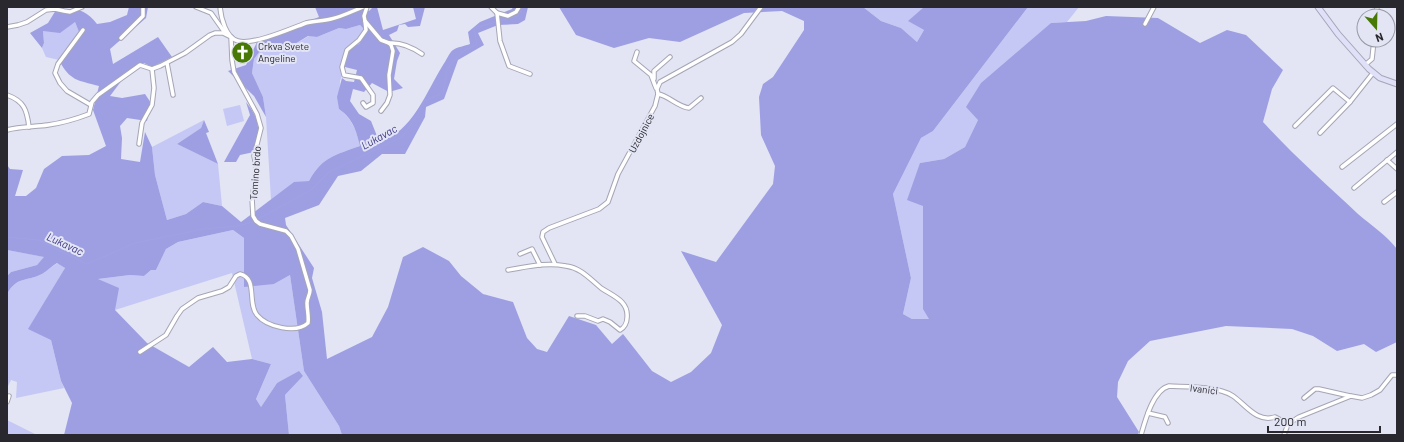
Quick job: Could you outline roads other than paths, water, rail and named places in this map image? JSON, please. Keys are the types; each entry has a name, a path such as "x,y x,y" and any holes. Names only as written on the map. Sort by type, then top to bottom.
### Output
{"street":[{"path":"7,27 27,22 46,10 55,9 70,12 82,7"},
{"path":"121,38 142,16 144,7"},
{"path":"196,7 211,13 223,30 236,41 253,40 276,35 308,23 333,19 363,7"},
{"path":"220,7 226,29 231,37"},
{"path":"363,104 366,107 373,103 373,95 361,78 344,75 342,67 347,50 359,40 366,30 364,16 367,7"},
{"path":"490,7 503,16 512,15 519,7"},
{"path":"657,89 663,80 732,42 742,34 761,7"},
{"path":"1145,24 1154,7"},
{"path":"1318,7 1338,34 1373,73 1380,78 1397,84"},
{"path":"498,13 500,41 509,66 530,74"},
{"path":"365,22 381,40 391,45 393,51 389,75 390,95 387,104 381,111"},
{"path":"83,30 56,67 55,73 60,83 67,91 90,105"},
{"path":"7,130 15,127 30,127 63,122 89,114 90,105 98,95 140,65 152,69 167,63 215,33 223,33 231,37"},
{"name":"Tomino brdo","path":"140,352 166,335 182,309 198,298 222,291 229,287 236,276 240,274 246,277 250,283 252,306 256,314 265,321 283,328 295,329 305,326 308,323 309,314 307,301 310,296 310,290 298,249 291,236 286,232 260,224 253,216 252,198 257,171 254,156 261,128 257,114 234,72 231,37"},
{"path":"388,43 394,42 413,48 422,54"},
{"path":"1366,65 1372,59 1373,48"},
{"path":"637,52 634,61 651,76 658,94 665,96 686,108 689,108 701,98"},
{"path":"654,81 654,71 670,57"},
{"path":"167,63 173,95"},
{"path":"139,144 142,123 152,105 154,88 152,69"},
{"path":"1320,133 1350,102 1373,73"},
{"path":"1295,126 1333,88 1350,102"},
{"name":"Uzdojnice","path":"555,264 542,238 543,232 549,228 599,209 608,202 618,174 655,106 658,94"},
{"path":"7,96 25,107 30,127"},
{"path":"1342,168 1397,124"},
{"path":"1354,188 1397,152"},
{"path":"1387,160 1397,169"},
{"path":"1384,202 1397,192"},
{"path":"520,254 532,249 540,265"},
{"path":"508,270 555,264 582,271 625,304 627,309 627,321 620,330 610,322 603,319 598,321 584,316 577,316"},
{"path":"1304,398 1315,389 1319,389 1365,398 1377,393 1392,375 1397,375"},
{"name":"Ivanići","path":"1141,435 1148,412 1153,402 1165,386 1201,388 1225,392 1234,396 1252,412 1259,416 1270,419 1275,417 1288,424"},
{"path":"7,402 9,396"},
{"path":"1284,435 1288,424 1299,417 1351,396"},
{"path":"1148,412 1165,417 1168,423"}],"waterway":[{"name":"Lukavac","path":"499,21 518,16 523,7"},
{"name":"Lukavac","path":"258,219 311,190 329,172 402,137 417,116 424,101 443,93 447,69 462,52 477,44 474,28 496,22"},
{"name":"Lukavac","path":"7,237 39,240 87,264 135,243 204,229 238,226 253,222"}],"place":[{"name":"Crkva Svete Angeline","path":"243,52"}]}
